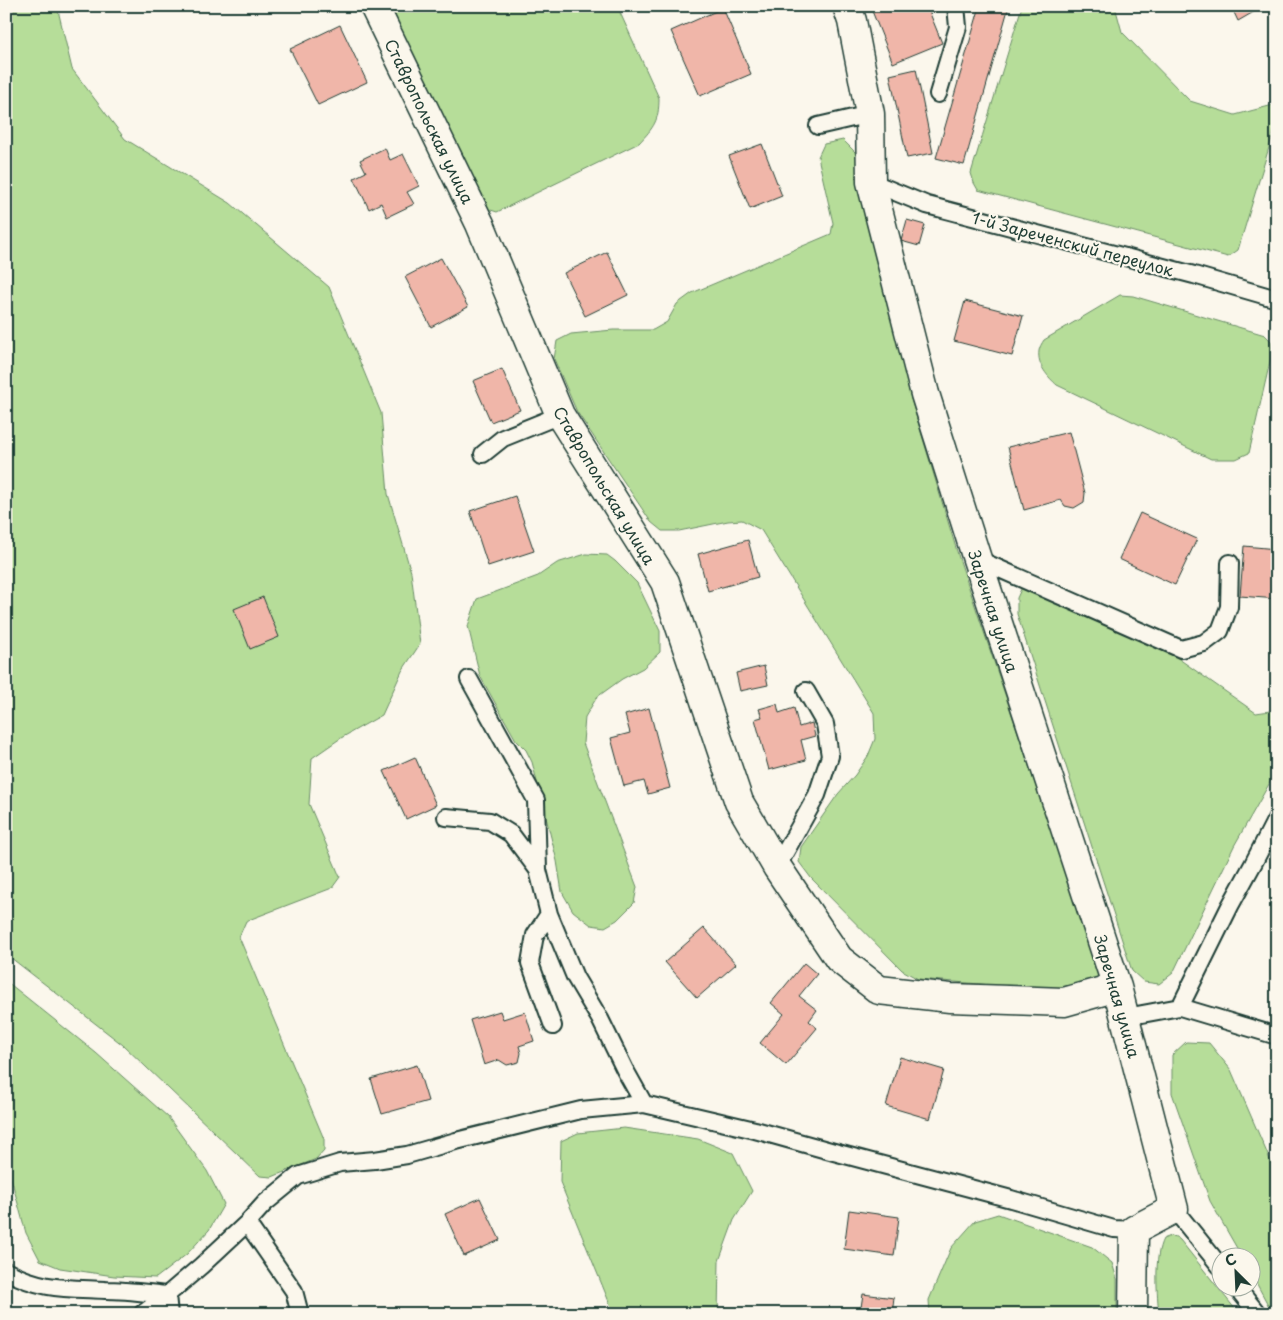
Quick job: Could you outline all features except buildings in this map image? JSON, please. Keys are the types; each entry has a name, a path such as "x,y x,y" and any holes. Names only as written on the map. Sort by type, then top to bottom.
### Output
{"street":[{"name":"Ставропольская улица","path":"374,6 480,224 560,416 665,582 739,802 777,867 839,959 878,990 950,998 1064,1002 1117,987"},
{"name":"Заречная улица","path":"846,6 852,21 870,114 871,182 925,394 1126,1016 1174,1209"},
{"path":"1133,1314 1134,1230 1174,1209"}],"lane":[{"path":"938,94 958,27 956,6"},
{"path":"818,126 870,114"},
{"name":"1-й Зареченский переулок","path":"871,182 927,205 1194,275 1277,299"},
{"path":"483,454 504,438 560,416"},
{"path":"977,559 1182,648 1204,643 1220,631 1229,607 1230,564"},
{"path":"469,679 536,800 538,870 549,914 575,977 600,1019 644,1104"},
{"path":"777,867 817,795 830,756 825,724 806,691"},
{"path":"446,817 490,821 511,834 538,870"},
{"path":"1180,1008 1230,906 1277,817"},
{"path":"549,914 535,935 530,963 553,1026"},
{"path":"1126,1016 1180,1008 1277,1036"},
{"path":"142,1314 201,1266 265,1204 298,1176 340,1163 407,1155 581,1110 644,1104 755,1130 1011,1198 1114,1229 1134,1230"},
{"path":"1174,1209 1210,1254"},
{"path":"247,1223 294,1291 300,1314"},
{"path":"6,1271 18,1277 53,1287 167,1295"},
{"path":"167,1295 169,1314"},
{"path":"1245,1298 1258,1314"}],"green space":[{"path":"6,6 57,6 72,69 125,139 230,203 329,287 381,413 388,494 411,572 420,644 402,671 382,715 341,738 312,758 309,804 340,877 332,888 246,921 239,937 324,1139 324,1150 316,1159 272,1177 260,1176 123,1045 6,954"},
{"path":"388,6 617,6 659,98 655,123 639,143 497,212 488,209"},
{"path":"1022,6 1117,6 1116,10 1122,32 1190,101 1235,115 1277,104 1277,121 1238,250 1228,257 978,190 971,173"},
{"path":"843,140 855,152 911,399 959,558 1099,973 1095,981 1066,989 918,979 902,970 811,878 799,862 801,847 838,794 855,775 868,756 875,739 874,713 761,530 742,520 679,531 662,531 651,522 577,412 554,359 557,341 571,334 613,330 653,330 667,322 677,304 692,293 831,234 833,223 818,157 824,144"},
{"path":"1120,295 1133,296 1265,335 1271,341 1272,353 1249,453 1236,459 1211,459 1057,385 1047,374 1041,366 1039,356 1044,340"},
{"path":"586,554 607,555 637,583 660,631 660,652 643,668 622,679 597,697 585,717 583,743 637,887 634,903 617,920 605,927 591,925 573,911 562,892 557,861 532,762 526,750 516,740 480,676 468,626 477,599 538,576 557,563"},
{"path":"1022,587 1152,640 1256,713 1277,710 1277,770 1234,846 1173,973 1159,984 1144,982 1132,971 1017,614 1017,598"},
{"path":"6,981 96,1053 168,1117 207,1171 224,1204 209,1230 187,1254 156,1278 114,1276 60,1268 40,1260 26,1233 11,1178 6,1174"},
{"path":"1186,1042 1209,1043 1231,1070 1277,1176 1277,1314 1273,1314 1260,1290 1260,1248 1237,1248 1210,1201 1172,1093 1172,1055"},
{"path":"624,1128 698,1139 733,1153 752,1191 734,1220 719,1261 718,1314 614,1314 560,1182 561,1141 578,1133"},
{"path":"998,1214 1092,1247 1112,1263 1117,1279 1117,1314 930,1314 929,1300 951,1248 975,1221"},
{"path":"1171,1236 1180,1240 1210,1278 1210,1298 1226,1298 1239,1314 1159,1314 1158,1255 1163,1239"}]}
